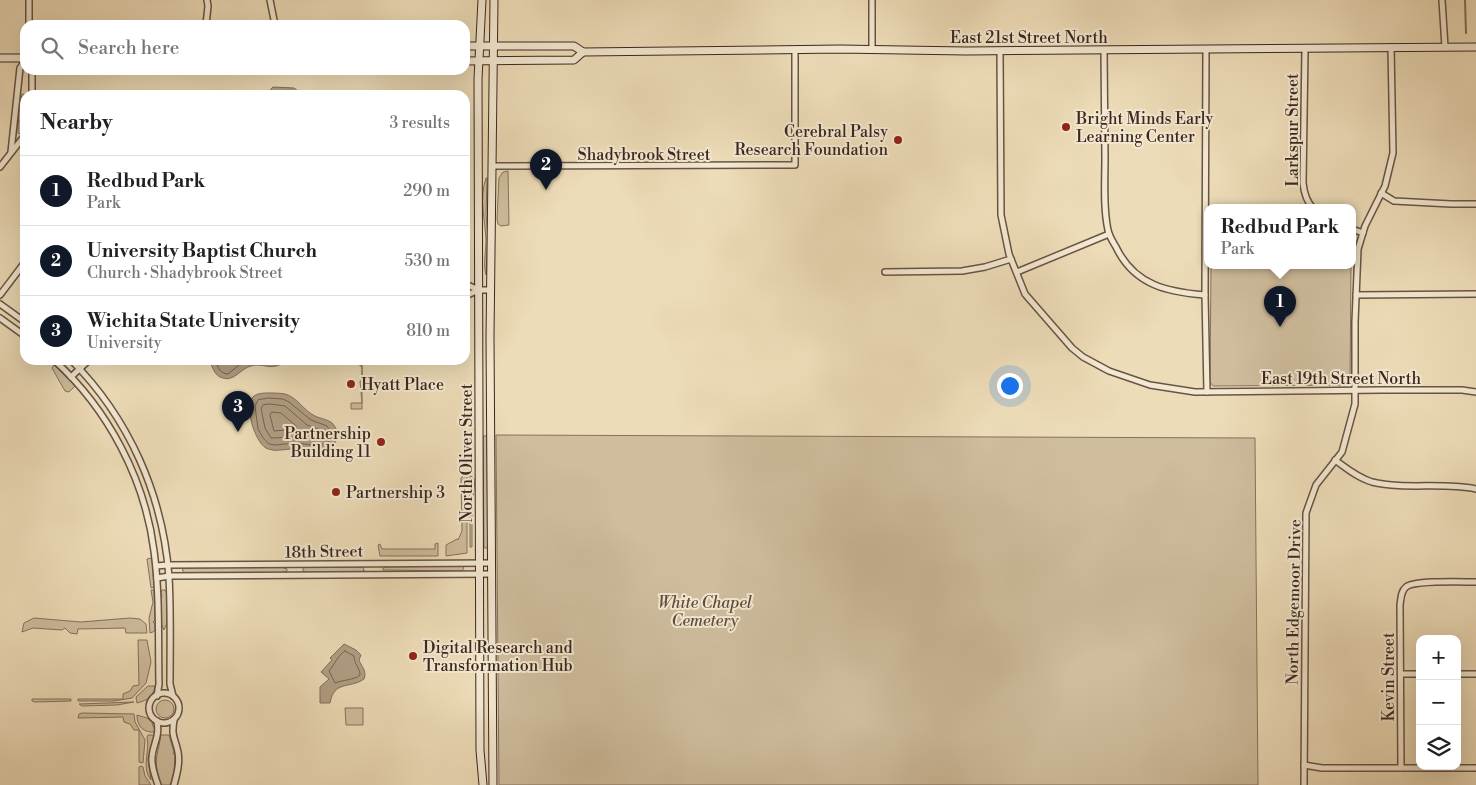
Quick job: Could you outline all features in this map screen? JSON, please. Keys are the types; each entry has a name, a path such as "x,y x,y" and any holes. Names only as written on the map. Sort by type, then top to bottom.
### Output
{"main road":[{"name":"North Oliver Street","path":"482,0 479,61 479,290 480,750 483,785"},
{"name":"North Oliver Street","path":"493,785 490,337 495,46 494,0"},
{"name":"East 21st Street North","path":"470,46 574,46 583,52 1476,47"},
{"name":"East 21st Street North","path":"470,61 574,60 583,52"},
{"path":"0,58 20,60"}],"street":[{"path":"29,0 29,20"},
{"path":"207,0 207,20"},
{"path":"270,0 274,20"},
{"path":"872,0 872,50"},
{"path":"1442,0 1445,47"},
{"name":"North Edgemoor Drive","path":"1304,785 1306,513 1316,485 1342,452 1356,404 1358,249 1363,233 1385,186 1393,153 1391,47"},
{"name":"Larkspur Street","path":"1305,49 1302,183 1306,198 1310,204"},
{"name":"Shadybrook Street","path":"493,166 795,165 795,50"},
{"path":"1104,50 1105,199 1109,234 1125,263 1150,284 1161,289 1180,293 1205,295"},
{"path":"1205,204 1206,50"},
{"name":"East 19th Street North","path":"1000,51 1000,215 1011,259 1025,294 1066,342 1083,357 1109,371 1150,385 1195,392 1356,390 1462,390 1476,392"},
{"path":"11,152 20,68"},
{"path":"32,75 32,90"},
{"path":"0,167 20,142"},
{"path":"1381,193 1394,200 1476,204"},
{"path":"1356,230 1363,233"},
{"path":"1017,272 1109,234"},
{"path":"885,272 962,271 985,267 1011,259"},
{"path":"0,296 20,269"},
{"path":"1205,269 1207,392"},
{"path":"470,286 479,290 491,290"},
{"path":"470,294 479,290"},
{"path":"1356,295 1476,294"},
{"path":"0,304 20,318"},
{"path":"0,318 20,332"},
{"path":"60,365 100,413 115,437 127,460 146,512 157,578 159,684 157,696"},
{"path":"64,369 68,365"},
{"path":"76,365 115,414 141,462 162,524 169,576 170,684 179,708 174,720 172,734 179,761 174,785"},
{"path":"71,377 84,365"},
{"path":"1335,460 1352,472 1370,481 1413,487 1465,487 1476,489"},
{"name":"18th Street","path":"156,566 492,563"},
{"name":"18th Street","path":"157,578 169,576 492,574"},
{"name":"Kevin Street","path":"1401,768 1400,605 1402,592 1406,587 1418,583 1476,582"},
{"path":"1401,674 1416,674"},
{"path":"1461,674 1476,674"},
{"path":"173,696 165,694 157,696 151,701 150,708 151,715 157,721 168,723 174,720"},
{"path":"157,721 158,738 152,754 152,762 153,773 158,785"},
{"path":"1304,765 1322,768 1476,768"}],"green space":[{"path":"20,103 19,134 18,133"},
{"path":"508,171 509,225 501,226 498,224 497,219 499,178 503,172"},
{"path":"486,178 488,237 486,275 483,193"},
{"path":"1211,269 1351,269 1350,382 1347,385 1213,386 1210,382"},
{"path":"54,365 75,386 69,392 65,391 52,368"},
{"path":"360,381 362,381 362,403"},
{"path":"351,403 362,403 362,409 351,409"},
{"name":"White Chapel Cemetery","path":"496,435 1255,438 1258,785 499,785"},
{"path":"483,436 487,436 488,548 484,548"},
{"path":"467,475 467,553 446,556 446,545 458,540 462,531 461,478"},
{"path":"470,475 475,480 472,507 472,547 470,547"},
{"path":"438,543 438,556 380,556 378,545 380,544 382,549 435,549 435,544"},
{"path":"152,558 154,587 151,588 147,559"},
{"path":"462,566 464,568 462,571 383,570 383,568 387,567"},
{"path":"281,567 287,569 287,571 281,573 185,573 182,570 185,568"},
{"path":"362,567 365,571 309,573 303,571 303,568"},
{"path":"151,590 154,590 155,620 153,622 155,630 150,633 149,618 153,602"},
{"path":"162,590 165,590 167,593 167,623 164,630 161,623"},
{"path":"34,618 81,622 130,618 140,619 146,624 147,633 126,633 125,628 78,629 77,634 70,633 65,628 62,630 33,628 22,632 24,623"},
{"path":"138,640 147,640 151,662 146,683 132,698 114,701 78,701 78,699 123,699 123,694 130,691 133,686 139,685"},
{"path":"148,686 155,686 151,695 137,703 136,697"},
{"path":"32,699 71,699 71,701 35,702"},
{"path":"161,700 169,700 174,705 172,716 161,718 156,713 156,705"},
{"path":"134,702 117,705 82,706 79,704"},
{"path":"345,708 363,708 363,725 346,725"},
{"path":"79,714 134,714 135,722 145,740 143,763 139,762 139,730 134,730 130,724 124,722 123,717 78,718"},
{"path":"137,715 147,718 153,723 155,732 144,730 138,723"},
{"path":"148,735 155,735 148,759 151,780 146,765"},
{"path":"161,735 169,735 173,754 175,754 174,772 170,785 161,785 157,770 156,759"},
{"path":"141,766 151,785 139,785 139,767"}],"water":[{"path":"273,87 294,88 297,90 270,90"},
{"path":"211,365 256,365 247,367 227,379 220,377"},
{"path":"260,365 280,365 271,367"},
{"path":"269,393 289,396 311,414 331,422 337,433 336,442 325,450 317,451 300,449 273,450 266,448 254,431 250,407 254,396"},
{"path":"344,644 361,655 359,660 365,671 364,679 339,688 332,696 330,703 320,703 320,687 329,679 321,672 332,660 330,658"}],"waterway":[{"path":"1465,0 1466,33"}],"place":[{"name":"Bright Minds Early Learning Center","path":"1066,127"},
{"name":"Cerebral Palsy Research Foundation","path":"898,140"},
{"name":"University Baptist Church","path":"546,190"},
{"name":"Redbud Park","path":"1280,327"},
{"name":"Hyatt Place","path":"351,384"},
{"name":"Wichita State University","path":"238,432"},
{"name":"Partnership Building 11","path":"381,442"},
{"name":"Partnership 3","path":"336,492"},
{"name":"Digital Research and Transformation Hub","path":"413,656"}]}
